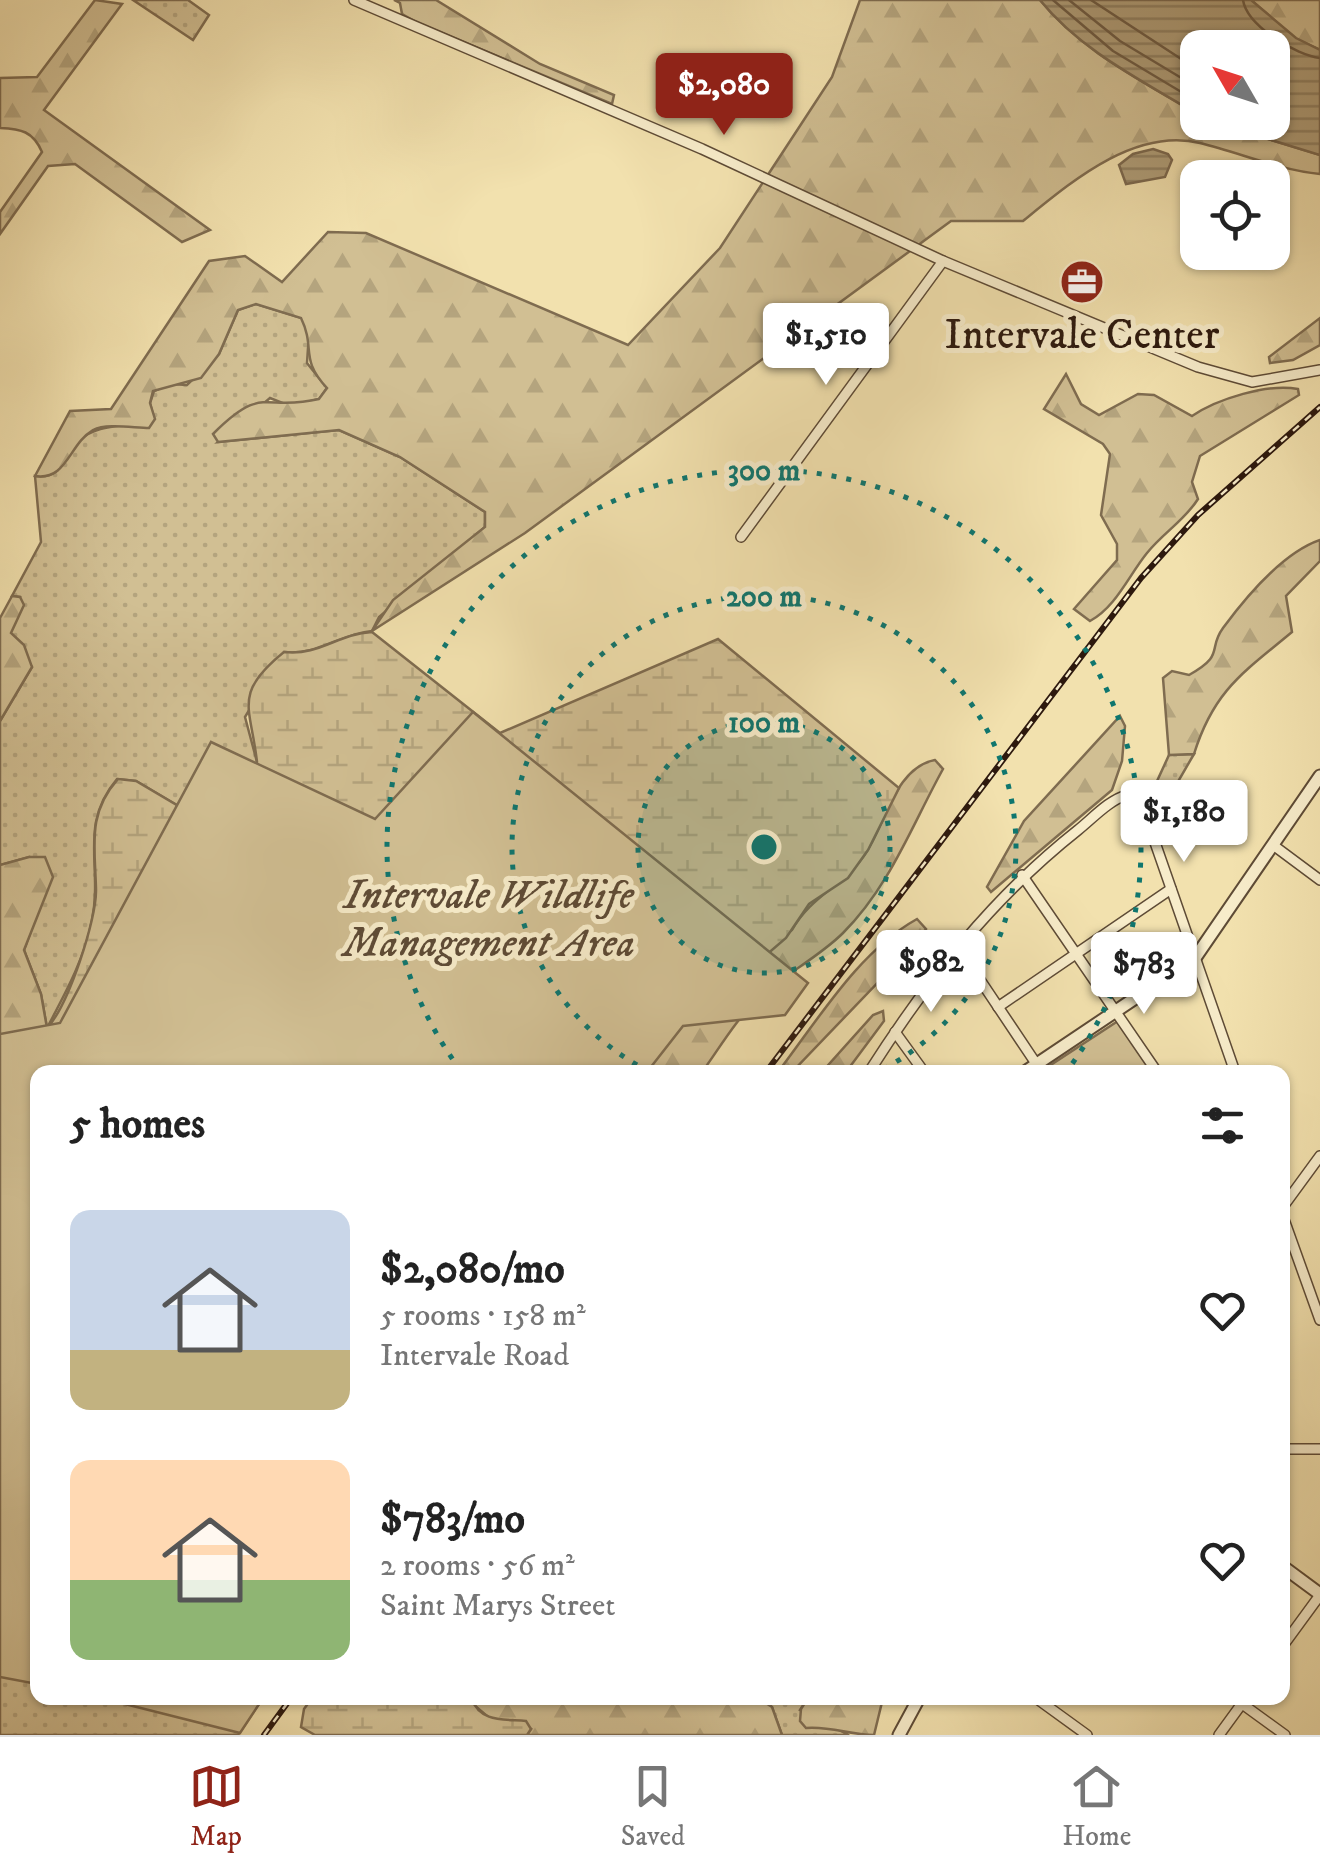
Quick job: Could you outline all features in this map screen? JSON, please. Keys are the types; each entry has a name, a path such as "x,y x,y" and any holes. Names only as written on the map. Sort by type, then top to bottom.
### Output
{"street":[{"path":"354,0 674,137 943,260 1226,377 1252,382 1320,370"},
{"path":"741,538 943,260"},
{"path":"1037,1065 1195,958 1320,776"},
{"path":"874,1065 958,948 1022,875 1117,799 1135,797 1143,808 1233,1065"},
{"path":"1273,845 1320,880"},
{"path":"1022,875 1153,1065"},
{"path":"998,1007 1171,889"},
{"path":"958,948 998,1007 1029,1065"},
{"path":"895,1032 919,1065"},
{"path":"1290,1199 1320,1156"},
{"path":"1290,1229 1311,1277 1320,1320"},
{"path":"1290,1449 1320,1448"},
{"path":"1290,1572 1320,1594 1290,1636"},
{"path":"899,1735 915,1705"},
{"path":"1046,1705 1087,1735"},
{"path":"1218,1735 1237,1705"},
{"path":"1248,1705 1285,1735"}],"green space":[{"path":"95,0 122,4 44,110 210,230 182,242 75,164 48,166 0,234 0,212 42,152 26,132 0,128 0,78 37,77"},
{"path":"133,0 188,0 209,15 193,40"},
{"path":"394,0 436,0 540,64 614,95 612,104 418,23 402,14 400,3"},
{"path":"860,0 1040,0 1093,50 1180,104 1180,140 1271,140 1320,155 1320,174 1290,168 1290,160 1258,160 1200,143 1151,143 1082,175 1023,221 951,221 525,533 372,631 393,600 485,527 485,512 400,457 339,430 218,442 213,434 243,409 264,402 319,399 327,388 310,361 301,318 256,304 238,310 219,354 201,378 153,391 150,403 155,419 149,428 113,426 93,430 54,473 35,476 70,411 111,409 209,261 245,256 282,282 328,232 366,233 628,345 720,248 832,77"},
{"path":"1251,0 1320,0 1320,50 1286,30"},
{"path":"256,304 302,318 309,333 307,363 327,388 319,399 290,406 270,398 218,442 339,430 400,457 485,512 485,527 379,617 372,631 307,651 284,652 245,717 257,762 246,782 192,814 136,781 117,779 98,813 95,900 89,934 74,976 47,1028 41,994 24,950 32,928 29,857 0,865 0,721 32,667 10,633 20,597 12,596 41,542 35,476 57,471 74,446 88,434 154,419 150,403 154,391 170,384 187,385 219,354 238,310"},
{"path":"1320,318 1320,345 1293,360 1270,363 1269,357"},
{"path":"1066,374 1081,404 1099,415 1138,394 1154,395 1192,416 1229,398 1258,390 1298,389 1299,395 1200,456 1192,482 1198,499 1147,553 1107,608 1090,621 1074,609 1117,560 1117,544 1101,515 1110,454 1103,444 1044,409"},
{"path":"1320,540 1320,561 1286,596 1292,632 1245,671 1221,698 1194,754 1169,755 1163,678 1172,671 1189,675 1208,662 1218,635 1254,590 1292,555"},
{"path":"12,596 20,597 24,605 11,633 24,645 32,667 0,721 0,618"},
{"path":"372,632 500,733 718,639 899,788 868,850 848,878 809,904 786,938 765,956 82,1065 30,1065 30,1069 0,1056 47,1028 64,1001 95,903 97,818 118,779 136,781 192,814 246,782 257,762 249,702 257,679 284,652 308,651"},
{"name":"Intervale Wildlife Management Area","path":"473,712 808,983 785,1015 683,1026 652,1065 30,1065 30,1683 0,1677 0,1034 60,1023 211,742 375,819"},
{"path":"1120,716 1125,726 1122,761 1112,790 991,892 987,887 1024,821"},
{"path":"1194,754 1161,811 1152,792 1169,755"},
{"path":"935,760 943,769 874,895 843,933 750,1007 707,1065 617,1065 792,930 809,908 859,862 901,784 922,765"},
{"path":"45,857 53,877 24,950 41,994 47,1028 0,1056 0,865"},
{"path":"917,919 926,929 799,1065 783,1065 858,968"},
{"path":"883,1011 884,1021 851,1065 828,1065 873,1015"},
{"path":"1118,1021 1147,1065 1051,1065"},
{"path":"0,1665 30,1667 30,1705 258,1705 238,1735 0,1735"},
{"path":"129,1705 258,1705 240,1733"},
{"path":"307,1705 474,1705 487,1716 526,1721 531,1729 527,1735 315,1735 301,1727"},
{"path":"474,1705 769,1705 782,1735 527,1735 531,1729 513,1720 493,1721"},
{"path":"769,1705 803,1705 800,1710 849,1735 782,1735"},
{"path":"804,1705 881,1705 874,1735 806,1728 800,1721"}],"water":[{"path":"1040,0 1251,0 1287,30 1180,30 1180,104 1093,50"},
{"path":"1290,33 1320,50 1320,155 1271,140 1290,140"},
{"path":"1153,149 1168,154 1172,160 1165,177 1126,184 1119,165 1133,154"}],"railway":[{"path":"771,1065 1141,578 1198,515 1320,407"},
{"path":"264,1735 286,1705"}],"place":[{"name":"Intervale Center","path":"1082,282"}]}
